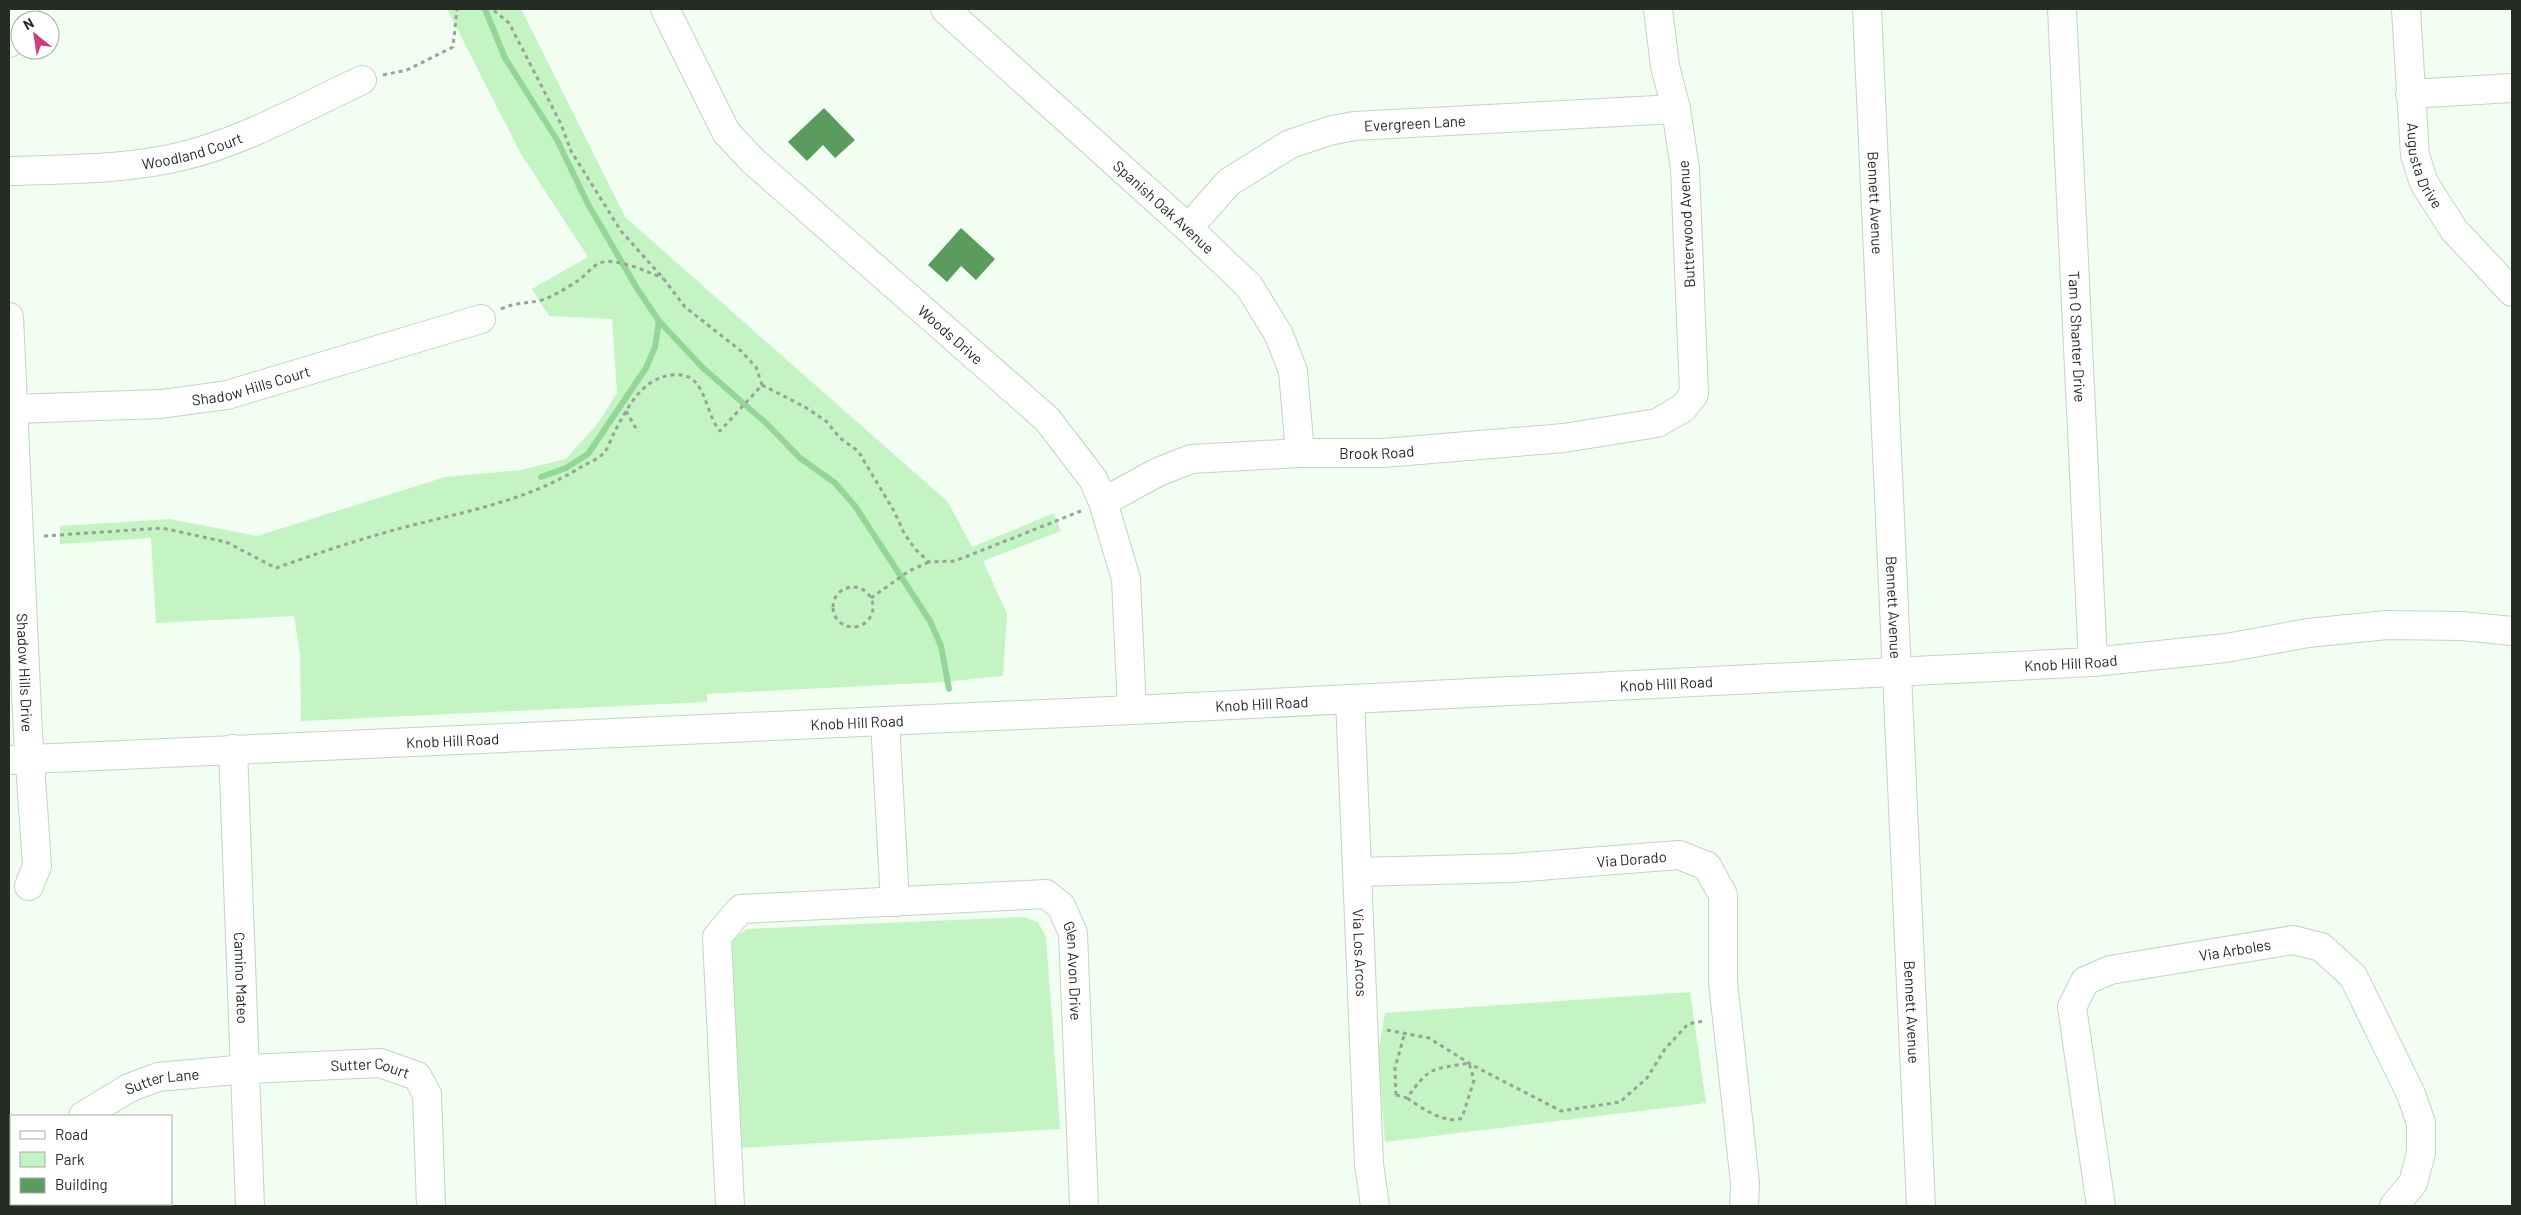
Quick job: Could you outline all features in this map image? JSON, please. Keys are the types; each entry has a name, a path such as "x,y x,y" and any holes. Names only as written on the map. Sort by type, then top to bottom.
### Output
{"street":[{"path":"9,44 17,21 25,9"},
{"name":"Woods Drive","path":"664,9 726,132 761,168 1047,419 1093,479 1103,502 1126,579 1132,710"},
{"name":"Spanish Oak Avenue","path":"945,9 1188,228 1249,286 1279,335 1293,371 1300,453"},
{"name":"Butterwood Avenue","path":"1657,423 1683,408 1694,394 1685,169 1676,109 1665,66 1658,9"},
{"name":"Bennett Avenue","path":"1867,9 1895,672 1921,1206"},
{"name":"Tam O Shanter Drive","path":"2062,9 2093,662"},
{"name":"Augusta Drive","path":"2406,9 2415,155 2424,183 2454,230 2512,292"},
{"name":"Woodland Court","path":"9,171 120,167 183,156 237,138 362,80"},
{"path":"2410,94 2512,88"},
{"name":"Evergreen Lane","path":"1188,228 1229,182 1290,144 1329,131 1354,126 1676,109"},
{"name":"Shadow Hills Drive","path":"9,317 19,538 19,759 36,866 29,886"},
{"name":"Shadow Hills Court","path":"13,409 160,404 227,395 480,319"},
{"name":"Brook Road","path":"1103,502 1158,472 1191,459 1300,453 1392,452 1564,438 1657,423"},
{"name":"Knob Hill Road","path":"19,759 1132,710 2093,662 2226,648 2308,633 2387,625 2462,626 2512,631"},
{"name":"Via Los Arcos","path":"1350,699 1369,1164 1375,1206"},
{"path":"884,721 895,902"},
{"name":"Camino Mateo","path":"234,749 247,1069 250,1206"},
{"name":"Via Dorado","path":"1357,872 1513,868 1679,855 1707,866 1723,895 1723,982 1745,1183 1744,1206"},
{"name":"Glen Avon Drive","path":"730,1206 716,936 741,909 1046,894 1061,906 1073,932 1084,1206"},
{"name":"Via Arboles","path":"2102,1206 2072,1007 2084,982 2110,970 2293,940 2321,947 2353,976 2411,1094 2421,1123 2421,1153 2413,1183 2394,1206"},
{"name":"Sutter Court","path":"247,1069 380,1063 417,1076 427,1094 432,1206"},
{"name":"Sutter Lane","path":"85,1115 129,1088 158,1078 247,1069"}],"path":[{"path":"362,80 407,70 453,47 457,9"},
{"path":"494,10 509,23 561,124 572,151 620,231 663,278 685,307 741,351 756,367 762,385 805,406 826,421 840,438 858,451 894,511 904,533 915,549 929,562"},
{"path":"480,319 514,303 542,300 578,280 600,263 610,262 635,267 663,278"},
{"path":"19,538 162,528 226,542 276,568 381,533 488,507 564,478 604,453 626,411 647,385 664,376 682,375 695,380 701,388 706,405 720,431 762,385"},
{"path":"626,411 638,432"},
{"path":"872,598 908,571 929,562 955,561 1103,502"},
{"path":"855,586 862,588 872,598 873,611 867,622 861,626 848,627 837,619 833,607 837,594 842,590 855,586"},
{"path":"1364,1029 1405,1032 1429,1038 1469,1064 1561,1111 1620,1102 1647,1078 1665,1049 1688,1024 1727,1016"},
{"path":"1396,1095 1395,1068 1405,1032"},
{"path":"1407,1098 1424,1075 1433,1069 1469,1064"},
{"path":"1366,1095 1396,1095 1407,1098 1422,1108 1455,1121 1462,1118 1474,1080 1469,1064"}],"green space":[{"path":"447,9 521,9 625,217 948,502 972,547 1054,513 1061,531 983,561 1007,614 1003,676 943,682 707,694 707,702 301,721 300,654 294,616 156,623 151,538 60,544 60,526 170,519 257,536 445,477 521,470 566,459 598,423 617,393 612,319 549,316 532,289 588,257 521,154"},
{"path":"1023,917 1038,922 1046,937 1060,1129 738,1148 728,959 732,939 747,929"},
{"path":"1690,992 1706,1103 1385,1142 1378,1054 1385,1013"}],"building":[{"path":"824,108 855,140 835,158 823,145 807,161 788,142"},
{"path":"961,228 995,259 976,280 961,266 947,282 928,265"}],"waterway":[{"path":"485,9 505,58 557,140 588,204 638,290 659,321 703,368 767,424 800,458 835,483 855,506 930,621 941,646 949,689"},
{"path":"541,477 566,468 588,454 646,368 655,347 659,321"}]}
